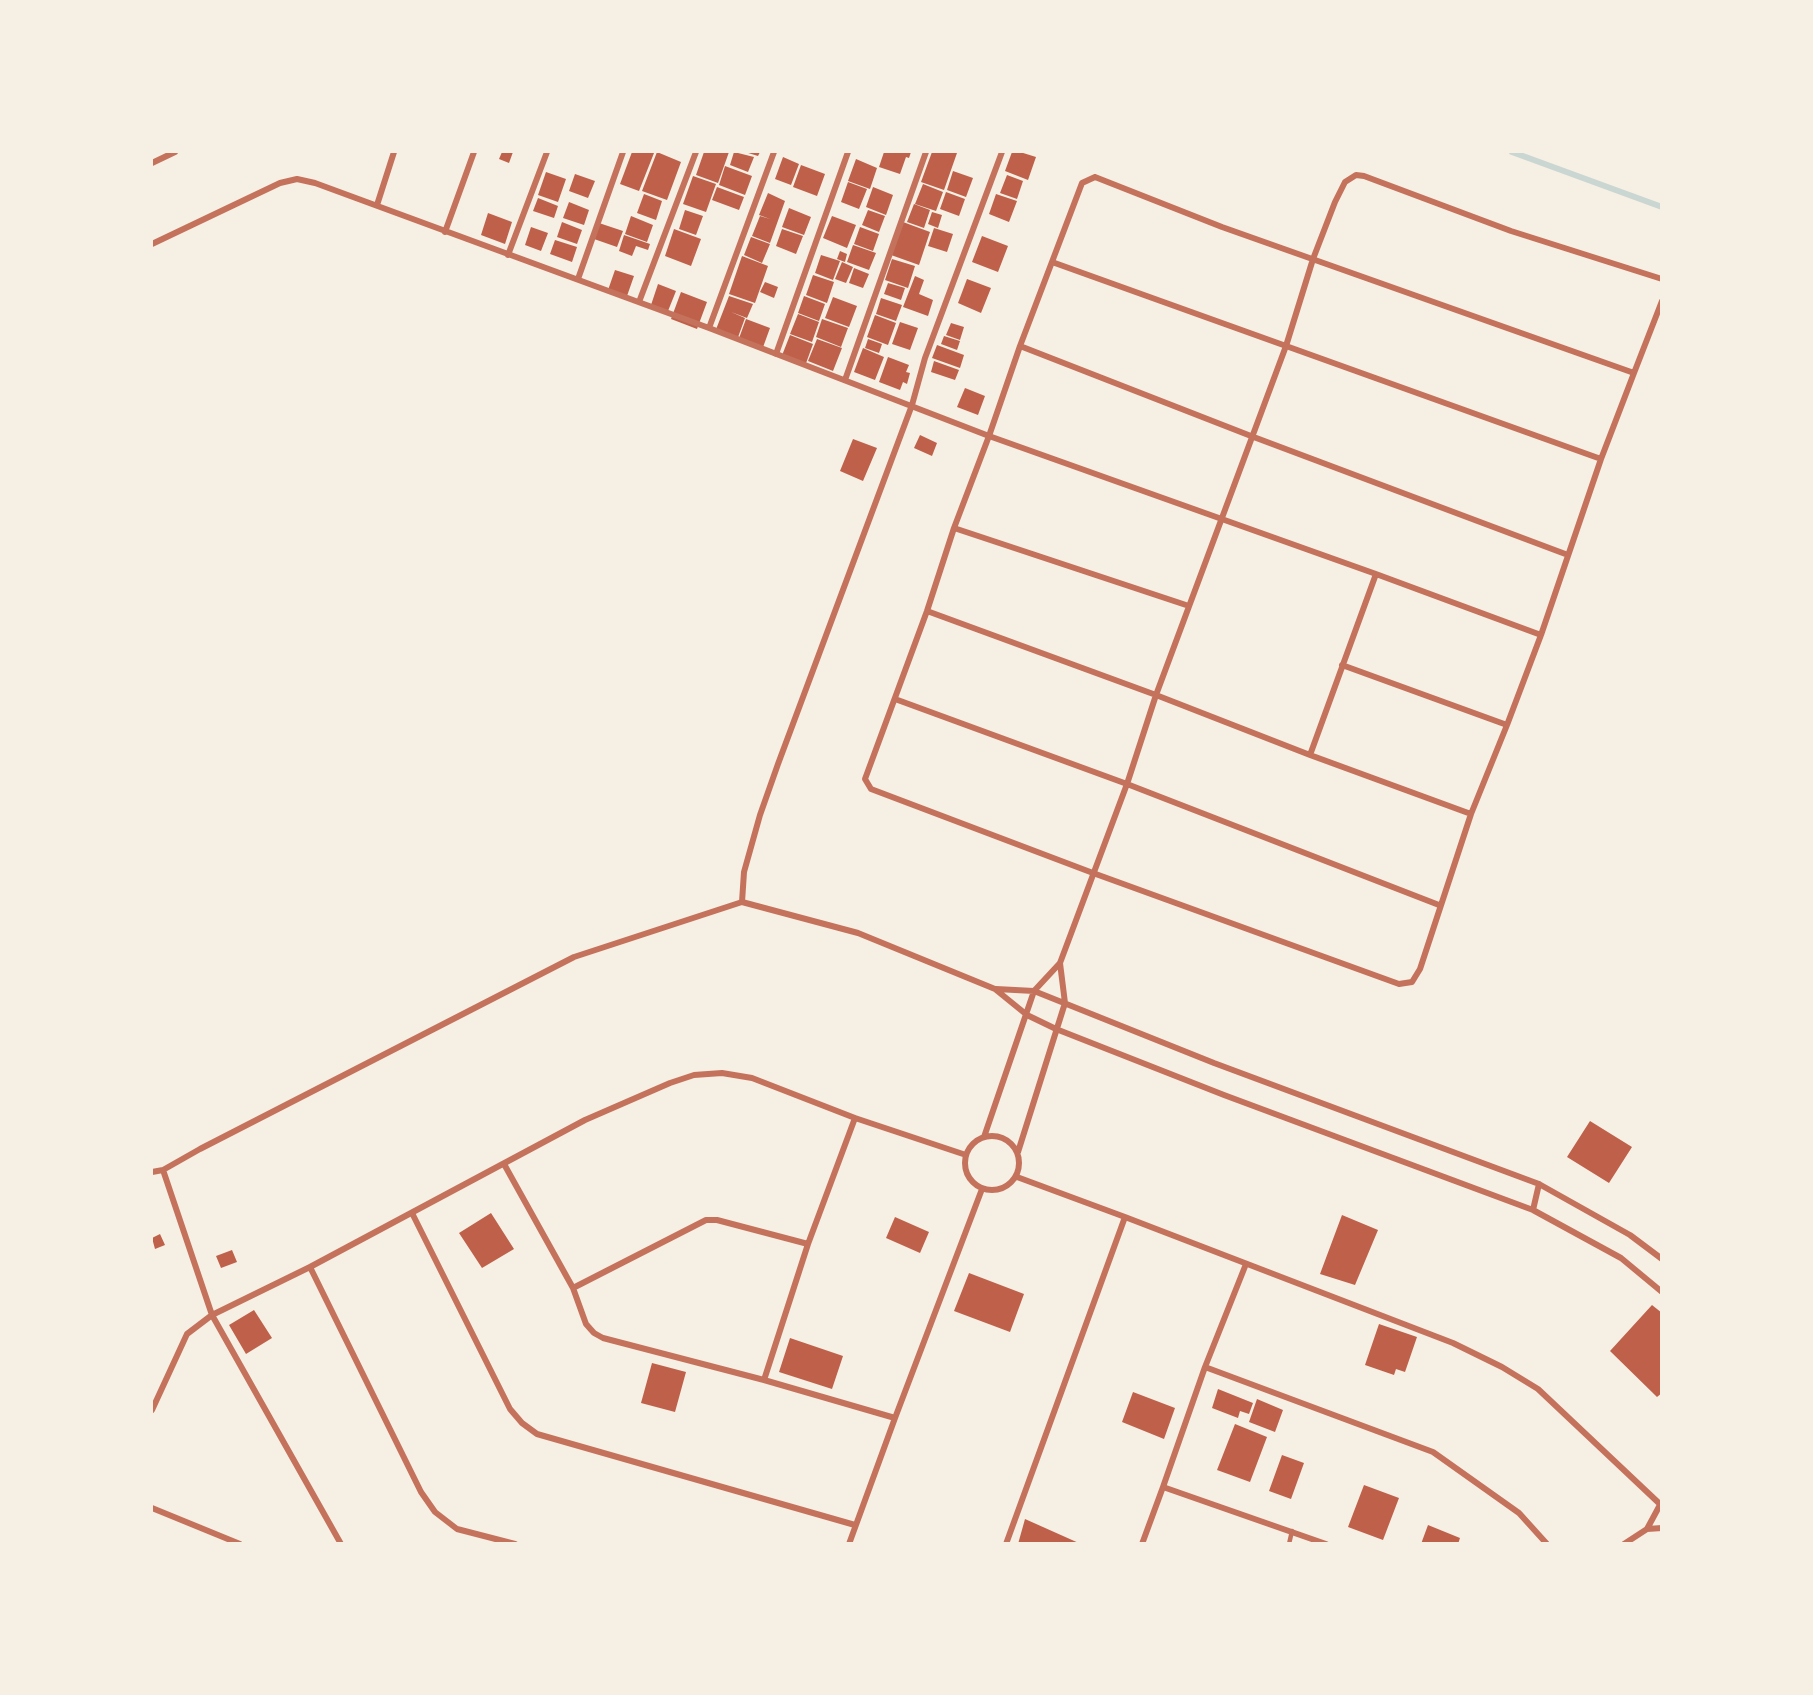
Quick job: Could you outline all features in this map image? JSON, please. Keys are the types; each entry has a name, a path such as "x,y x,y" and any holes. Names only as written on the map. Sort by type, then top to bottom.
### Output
{"street":[{"path":"152,163 175,152"},
{"path":"377,205 394,152"},
{"path":"445,232 474,152"},
{"path":"508,255 547,152"},
{"path":"578,279 623,152"},
{"path":"639,302 696,152"},
{"path":"709,328 774,152"},
{"path":"776,354 848,152"},
{"path":"845,380 926,152"},
{"path":"742,902 744,872 770,785 912,405 928,350 1002,152"},
{"path":"984,1137 1034,991 1060,963 1127,784 1156,694 1286,346 1313,259 1335,202 1346,182 1356,175 1364,176 1511,231 1662,279"},
{"path":"1634,373 1222,227 1095,177 1082,183 1020,346 865,779 871,789 1093,873 1399,984 1413,982 1420,969 1439,905 1471,814 1541,635 1601,459 1662,301"},
{"path":"152,244 280,183 297,179 315,183 709,328 989,436 1541,635"},
{"path":"1052,262 1601,459"},
{"path":"1020,346 1568,555"},
{"path":"954,528 1189,606"},
{"path":"1310,755 1376,574"},
{"path":"927,611 1156,694 1310,755 1471,814"},
{"path":"1342,665 1507,725"},
{"path":"895,699 1127,784 1439,905"},
{"path":"152,1172 163,1170 210,1143 574,957 742,902 858,933 995,989 1027,1015 1056,1029 1235,1099 1533,1210 1621,1258 1662,1292"},
{"path":"1018,1152 1009,1141 997,1136 984,1137 973,1144 966,1155 965,1168 971,1181 982,1189 995,1191 1007,1187 1017,1177 1020,1164 1018,1152 1065,1003 1060,963"},
{"path":"995,989 1034,991 1214,1063 1539,1184 1630,1235 1662,1259"},
{"path":"152,1410 187,1334 212,1315 310,1267 585,1120 694,1075 722,1073 752,1078 855,1118 966,1155"},
{"path":"764,1380 808,1244 855,1118"},
{"path":"504,1164 573,1288 586,1324 594,1333 603,1338 764,1380 896,1418"},
{"path":"163,1170 212,1315 341,1544"},
{"path":"1017,1177 1453,1343 1502,1367 1538,1389 1661,1504 1647,1529 1624,1544"},
{"path":"1533,1210 1539,1184"},
{"path":"849,1544 982,1189"},
{"path":"412,1213 510,1409 522,1423 537,1434 855,1525"},
{"path":"1006,1544 1125,1217"},
{"path":"573,1288 706,1220 717,1220 808,1244"},
{"path":"1143,1544 1205,1367 1246,1264"},
{"path":"310,1267 421,1492 435,1512 457,1529 515,1544"},
{"path":"1205,1367 1433,1452 1519,1514 1547,1544"},
{"path":"1163,1487 1326,1544"},
{"path":"152,1508 240,1544"},
{"path":"1647,1529 1662,1528"}],"lane":[{"path":"1289,1544 1292,1531"}],"building":[{"path":"502,152 513,152 509,163 499,159"},
{"path":"632,152 654,153 639,191 620,184"},
{"path":"657,152 681,162 667,200 642,191"},
{"path":"704,152 729,152 718,183 696,175"},
{"path":"734,152 754,157 748,172 730,165"},
{"path":"745,152 760,152 758,156"},
{"path":"884,152 911,152 909,158 906,157 900,174 879,167"},
{"path":"932,152 957,153 944,190 921,182"},
{"path":"1012,152 1036,157 1028,180 1005,171"},
{"path":"783,157 799,164 791,185 775,179"},
{"path":"856,159 877,168 870,189 848,181"},
{"path":"801,165 825,174 817,196 793,187"},
{"path":"725,166 752,176 745,195 719,185"},
{"path":"953,171 973,178 966,197 947,190"},
{"path":"546,172 566,179 558,202 538,195"},
{"path":"575,174 595,181 588,198 569,191"},
{"path":"1007,175 1023,181 1017,199 1000,193"},
{"path":"693,176 716,184 706,212 683,204"},
{"path":"848,182 867,189 859,209 841,202"},
{"path":"923,184 943,192 936,211 915,204"},
{"path":"717,187 744,197 739,210 712,200"},
{"path":"873,187 893,195 886,215 866,207"},
{"path":"946,192 965,199 959,216 940,209"},
{"path":"768,193 785,201 770,243 752,236 760,216 770,219 759,215"},
{"path":"644,194 662,201 656,220 637,213"},
{"path":"996,194 1017,201 1009,222 989,214"},
{"path":"538,198 558,206 554,218 533,211"},
{"path":"569,202 589,210 584,225 563,218"},
{"path":"914,204 930,210 924,228 907,222"},
{"path":"789,208 811,217 804,235 782,227"},
{"path":"685,210 703,216 696,235 679,229"},
{"path":"868,210 885,216 879,232 862,225"},
{"path":"932,212 942,215 938,228 928,224"},
{"path":"488,213 512,222 505,244 481,235"},
{"path":"631,216 653,225 647,242 625,234"},
{"path":"832,216 856,225 847,248 823,238"},
{"path":"562,222 582,230 577,244 557,237"},
{"path":"903,222 930,232 919,265 891,255"},
{"path":"599,223 623,231 617,247 594,239"},
{"path":"531,227 548,233 541,251 525,245"},
{"path":"860,227 879,234 873,251 854,244"},
{"path":"934,228 953,234 947,252 928,246"},
{"path":"674,229 701,239 691,266 665,256"},
{"path":"782,229 803,236 796,254 776,246"},
{"path":"624,235 650,244 648,250 636,246 632,256 619,251"},
{"path":"982,236 1008,246 998,272 972,262"},
{"path":"751,237 770,244 762,263 744,255"},
{"path":"555,240 577,247 572,262 550,254"},
{"path":"853,245 876,253 869,270 847,262"},
{"path":"840,251 847,254 845,262 837,259"},
{"path":"821,255 840,261 833,280 815,273"},
{"path":"742,256 768,266 755,303 729,294"},
{"path":"892,259 915,266 908,288 885,280"},
{"path":"842,262 853,267 846,283 835,279"},
{"path":"854,268 869,274 863,288 849,283"},
{"path":"615,270 634,276 627,296 608,290"},
{"path":"813,275 834,282 827,303 806,295"},
{"path":"915,276 924,280 919,294 933,300 928,316 903,307"},
{"path":"967,279 991,288 981,313 958,303"},
{"path":"765,282 778,287 774,298 760,292"},
{"path":"888,283 905,288 901,300 884,294"},
{"path":"658,284 676,291 668,311 651,305"},
{"path":"681,292 707,302 697,329 671,319"},
{"path":"729,296 753,304 747,318 731,312 745,318 737,340 715,332"},
{"path":"804,296 825,304 819,321 798,313"},
{"path":"833,297 857,306 849,327 825,318"},
{"path":"881,298 902,305 896,321 876,314"},
{"path":"798,314 819,322 812,342 790,334"},
{"path":"875,315 896,323 888,345 867,337"},
{"path":"746,319 770,328 762,350 738,341"},
{"path":"822,319 848,328 841,347 816,337"},
{"path":"900,322 918,328 910,350 892,344"},
{"path":"951,323 964,327 960,340 946,335"},
{"path":"790,335 813,344 805,366 781,358"},
{"path":"944,336 960,341 957,350 941,344"},
{"path":"817,339 842,348 833,371 808,361"},
{"path":"868,339 882,344 879,353 865,348"},
{"path":"937,345 964,355 960,368 932,358"},
{"path":"863,348 884,357 875,380 854,372"},
{"path":"888,357 909,365 906,372 910,373 907,384 903,382 900,390 879,382"},
{"path":"934,361 959,370 955,380 931,372"},
{"path":"965,388 985,396 978,415 957,407"},
{"path":"920,435 937,443 932,456 914,448"},
{"path":"853,439 877,448 863,481 840,471"},
{"path":"1590,1121 1632,1147 1609,1183 1567,1157"},
{"path":"491,1213 514,1249 482,1268 459,1233"},
{"path":"1342,1215 1378,1230 1355,1285 1320,1274"},
{"path":"895,1217 929,1232 920,1253 886,1238"},
{"path":"160,1234 165,1245 155,1249 152,1238"},
{"path":"232,1250 237,1262 221,1268 216,1256"},
{"path":"969,1273 1024,1294 1010,1332 954,1311"},
{"path":"1652,1305 1662,1313 1662,1393 1657,1397 1610,1351"},
{"path":"254,1310 272,1338 246,1354 229,1325"},
{"path":"1379,1324 1417,1337 1405,1372 1396,1369 1394,1375 1365,1365"},
{"path":"790,1338 843,1356 832,1389 779,1372"},
{"path":"652,1363 686,1372 675,1412 641,1403"},
{"path":"1218,1389 1253,1403 1249,1414 1240,1411 1238,1418 1212,1408"},
{"path":"1133,1392 1175,1408 1164,1439 1122,1422"},
{"path":"1257,1399 1283,1410 1275,1432 1249,1422"},
{"path":"1235,1424 1267,1437 1250,1482 1217,1470"},
{"path":"1282,1455 1304,1463 1291,1499 1269,1491"},
{"path":"1364,1485 1399,1498 1383,1540 1348,1527"},
{"path":"1025,1519 1081,1544 1018,1544"},
{"path":"1428,1525 1460,1538 1458,1544 1421,1544"}],"waterway":[{"path":"1512,152 1662,207"}]}
